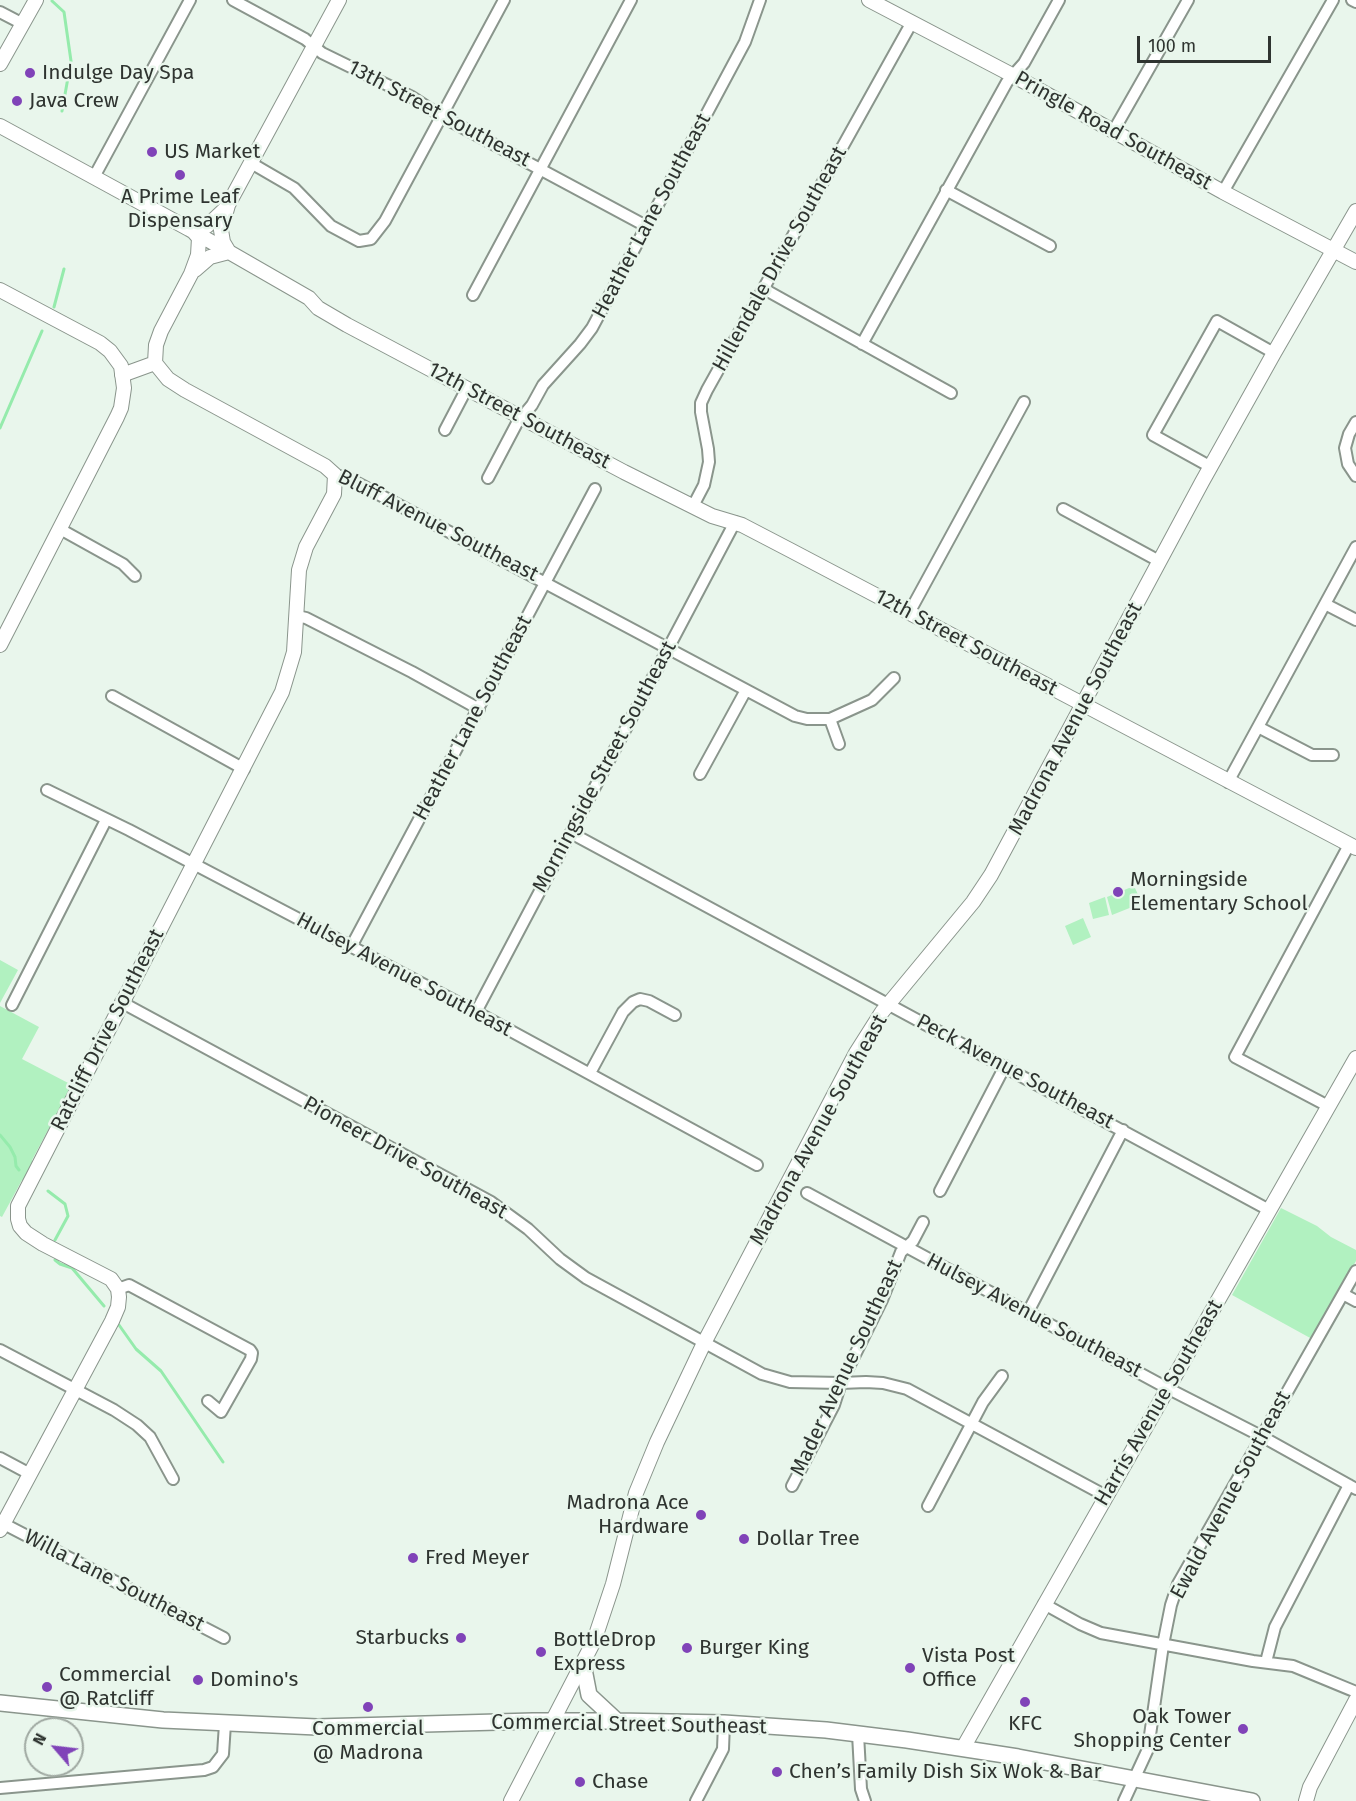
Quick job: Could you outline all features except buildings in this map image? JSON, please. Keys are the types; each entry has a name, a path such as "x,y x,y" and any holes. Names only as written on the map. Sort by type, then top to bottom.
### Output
{"main road":[{"path":"0,64 36,0"},
{"path":"191,274 206,259 219,253 229,252 223,242 221,230 228,205 339,0"},
{"name":"Pringle Road Southeast","path":"869,0 1356,262"},
{"name":"12th Street Southeast","path":"0,126 191,230 309,298 318,308 337,319 467,388 524,414"},
{"path":"191,230 207,226 228,205"},
{"name":"Madrona Avenue Southeast","path":"511,1801 583,1664 597,1631 613,1584 636,1493 657,1442 704,1343 856,1053 888,1004 983,888 1007,848 1159,561 1274,353 1356,211"},
{"path":"122,375 155,363 156,345 161,331 191,274 200,248 199,238 191,230"},
{"path":"0,290 100,343 121,366 124,388 121,408 0,645"},
{"name":"12th Street Southeast","path":"309,298 322,300 524,414 695,502 717,508 735,522 1352,847"},
{"name":"Bluff Avenue Southeast","path":"155,363 168,379 185,390 317,460 335,475"},
{"name":"Ratcliff Drive Southeast","path":"118,1288 111,1279 101,1273 32,1238 20,1226 17,1212 24,1192 244,769 288,678 294,652 298,570 306,547 331,503 335,475"},
{"name":"Harris Avenue Southeast","path":"963,1748 1356,1058"},
{"path":"2,1527 118,1307 118,1288"},
{"path":"583,1664 589,1695 617,1721"},
{"path":"1306,1801 1310,1787 1356,1700"},
{"name":"Commercial Street Southeast","path":"0,1703 143,1718 317,1727 553,1721 724,1723 858,1734 963,1748 1252,1801"}],"street":[{"path":"94,177 190,0"},
{"name":"13th Street Southeast","path":"233,0 305,39 322,53 412,97 441,116 646,226"},
{"path":"251,163 294,188 331,226 359,241 365,242 371,239 385,221 504,0"},
{"path":"473,295 631,0"},
{"name":"Heather Lane Southeast","path":"488,478 543,385 592,328 745,42 760,0"},
{"path":"862,344 1007,82 1024,63 1059,0"},
{"path":"1114,130 1188,0"},
{"path":"1223,192 1333,0"},
{"path":"0,12 23,24"},
{"name":"Hillendale Drive Southeast","path":"695,502 704,485 709,462 700,412 701,403 912,22"},
{"path":"946,190 1050,246"},
{"path":"764,290 951,393"},
{"path":"1211,467 1153,435 1159,424 1217,321 1274,353"},
{"path":"445,430 467,388"},
{"path":"909,613 1024,402"},
{"path":"1356,422 1346,441 1348,464 1356,476"},
{"name":"Bluff Avenue Southeast","path":"335,475 348,478 545,581 795,716 807,719 830,719 872,700 894,678"},
{"name":"Heather Lane Southeast","path":"351,947 595,489"},
{"path":"1063,509 1159,561"},
{"name":"Morningside Street Southeast","path":"476,1012 735,522"},
{"path":"60,529 123,564 135,576"},
{"path":"1228,782 1356,547"},
{"path":"1325,604 1356,620"},
{"path":"297,616 306,618 479,709"},
{"path":"700,774 746,690"},
{"path":"112,696 244,769"},
{"path":"830,719 839,744"},
{"path":"1258,727 1312,754 1333,754"},
{"name":"Hulsey Avenue Southeast","path":"47,790 194,864 476,1012 757,1166"},
{"path":"12,1005 106,820"},
{"name":"Peck Avenue Southeast","path":"571,833 1269,1210"},
{"path":"1328,1106 1235,1057 1352,847"},
{"path":"590,1074 623,1012 633,1002 640,999 649,1001 675,1015"},
{"name":"Pioneer Drive Southeast","path":"122,1002 491,1202 528,1229 560,1259 586,1278 762,1374 794,1382 867,1382 907,1389 1106,1496"},
{"path":"940,1191 1005,1066"},
{"path":"1028,1312 1123,1130"},
{"name":"Hulsey Avenue Southeast","path":"807,1193 1167,1388 1262,1436 1352,1487"},
{"name":"Mader Avenue Southeast","path":"792,1486 834,1405 841,1383 884,1294 894,1267 922,1222"},
{"name":"Ewald Avenue Southeast","path":"1124,1801 1148,1749 1163,1645 1178,1584 1356,1271"},
{"path":"118,1288 129,1285 250,1350 251,1359 221,1412 208,1401"},
{"path":"1343,1294 1356,1300"},
{"path":"0,1350 114,1410 144,1431 150,1437 173,1479"},
{"path":"928,1506 972,1423 1002,1376"},
{"path":"0,1458 30,1474"},
{"path":"1266,1662 1275,1627 1352,1487"},
{"name":"Willa Lane Southeast","path":"2,1527 224,1638"},
{"path":"1044,1604 1101,1633 1293,1666 1356,1692"},
{"path":"696,1801 723,1749 724,1723"},
{"path":"0,1788 204,1770 213,1767 223,1754 225,1724"},
{"path":"858,1734 861,1788 865,1801"}],"green space":[{"path":"1134,886 1142,903 1112,915 1107,897"},
{"path":"1105,897 1109,915 1093,919 1089,903"},
{"path":"1083,918 1091,937 1073,945 1065,926"},
{"path":"0,960 18,970 0,1003"},
{"path":"0,1006 39,1027 22,1059 72,1085 32,1160 35,1164 24,1182 22,1180 2,1217 0,1216"},
{"path":"1281,1208 1317,1226 1331,1237 1356,1250 1356,1261 1312,1339 1232,1295"}],"waterway":[{"path":"52,1 64,12 71,61 62,111"},
{"path":"54,307 64,269"},
{"path":"0,428 42,331"},
{"path":"0,1135 10,1147 19,1170"},
{"path":"48,1191 65,1204 68,1216 55,1240"},
{"path":"55,1260 72,1268 104,1306"},
{"path":"119,1325 136,1349 161,1371 223,1462"}],"place":[{"name":"Indulge Day Spa","path":"30,73"},
{"name":"Java Crew","path":"17,101"},
{"name":"US Market","path":"152,152"},
{"name":"A Prime Leaf Dispensary","path":"180,175"},
{"name":"Morningside Elementary School","path":"1118,892"},
{"name":"Madrona Ace Hardware","path":"701,1515"},
{"name":"Dollar Tree","path":"744,1539"},
{"name":"Fred Meyer","path":"413,1558"},
{"name":"Starbucks","path":"461,1638"},
{"name":"Burger King","path":"687,1648"},
{"name":"BottleDrop Express","path":"541,1652"},
{"name":"Vista Post Office","path":"910,1668"},
{"name":"Domino's","path":"198,1680"},
{"name":"Commercial @ Ratcliff","path":"47,1687"},
{"name":"KFC","path":"1025,1702"},
{"name":"Commercial @ Madrona","path":"368,1707"},
{"name":"Oak Tower Shopping Center","path":"1243,1729"},
{"name":"Chen’s Family Dish Six Wok & Bar","path":"777,1772"},
{"name":"Chase","path":"580,1782"}]}
